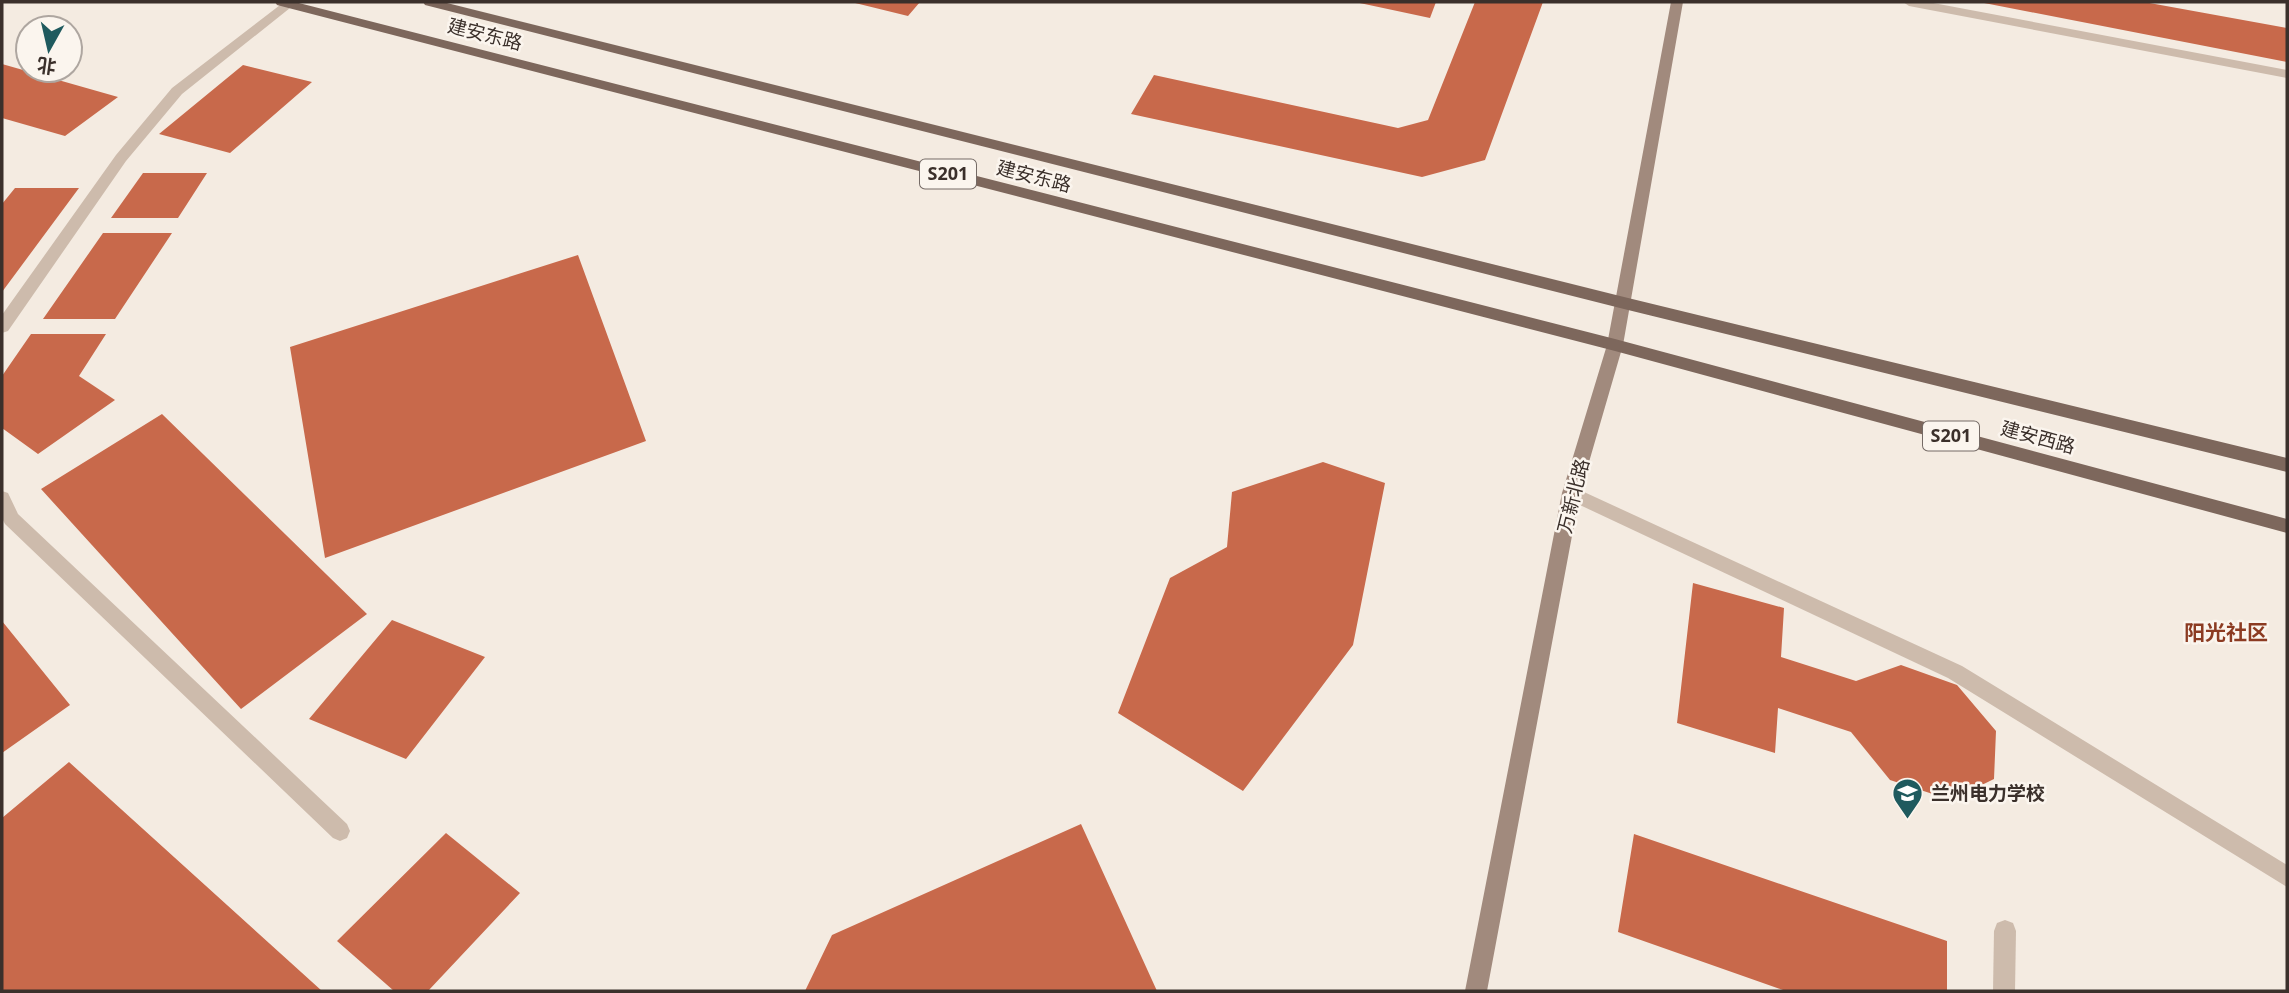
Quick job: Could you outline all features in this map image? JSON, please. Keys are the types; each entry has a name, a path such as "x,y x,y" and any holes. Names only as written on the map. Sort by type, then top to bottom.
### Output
{"main road":[{"name":"建安东路","path":"429,2 1624,303"},
{"name":"万新北路","path":"1476,991 1571,493 1615,345 1624,303 1677,2"},
{"name":"建安东路","path":"285,3 1615,345"},
{"name":"建安西路","path":"1624,303 2287,466"},
{"name":"建安西路","path":"1615,345 2287,526"}],"street":[{"path":"1909,2 2287,74"},
{"path":"2,327 121,158 177,91 285,3"},
{"path":"1571,493 1955,672 2287,877"},
{"path":"2,498 11,519 340,831"},
{"path":"2004,991 2005,931"}],"building":[{"path":"851,2 920,2 908,16"},
{"path":"1355,2 1436,2 1430,18"},
{"path":"1475,2 1543,2 1485,160 1422,177 1131,114 1154,75 1398,128 1428,120"},
{"path":"1979,2 2144,2 2287,28 2287,62"},
{"path":"2,64 14,67 14,84 72,84 118,97 65,136 2,118"},
{"path":"243,65 312,82 230,153 159,134"},
{"path":"143,173 207,173 178,218 111,218"},
{"path":"15,188 79,188 2,292 2,204"},
{"path":"103,233 172,233 115,319 43,319"},
{"path":"578,255 646,441 325,558 290,347"},
{"path":"31,334 106,334 79,376 115,400 38,454 2,428 2,376"},
{"path":"162,414 367,614 241,709 41,489"},
{"path":"1323,462 1385,483 1353,645 1243,791 1118,713 1170,578 1227,547 1232,492"},
{"path":"1693,583 1784,608 1781,657 1856,681 1901,665 1957,685 1996,731 1994,779 1951,800 1890,780 1851,732 1778,708 1775,753 1677,723"},
{"path":"392,620 485,657 406,759 309,719"},
{"path":"2,621 70,705 2,753"},
{"path":"69,762 322,991 2,991 2,818"},
{"path":"1081,824 1157,991 805,991 832,935"},
{"path":"446,833 520,893 428,991 394,991 337,941"},
{"path":"1634,834 1947,941 1947,991 1786,991 1618,932"}],"place":[{"name":"兰州电力学校","path":"1908,820"}],"district":[{"name":"阳光社区","path":"2226,633"}]}
